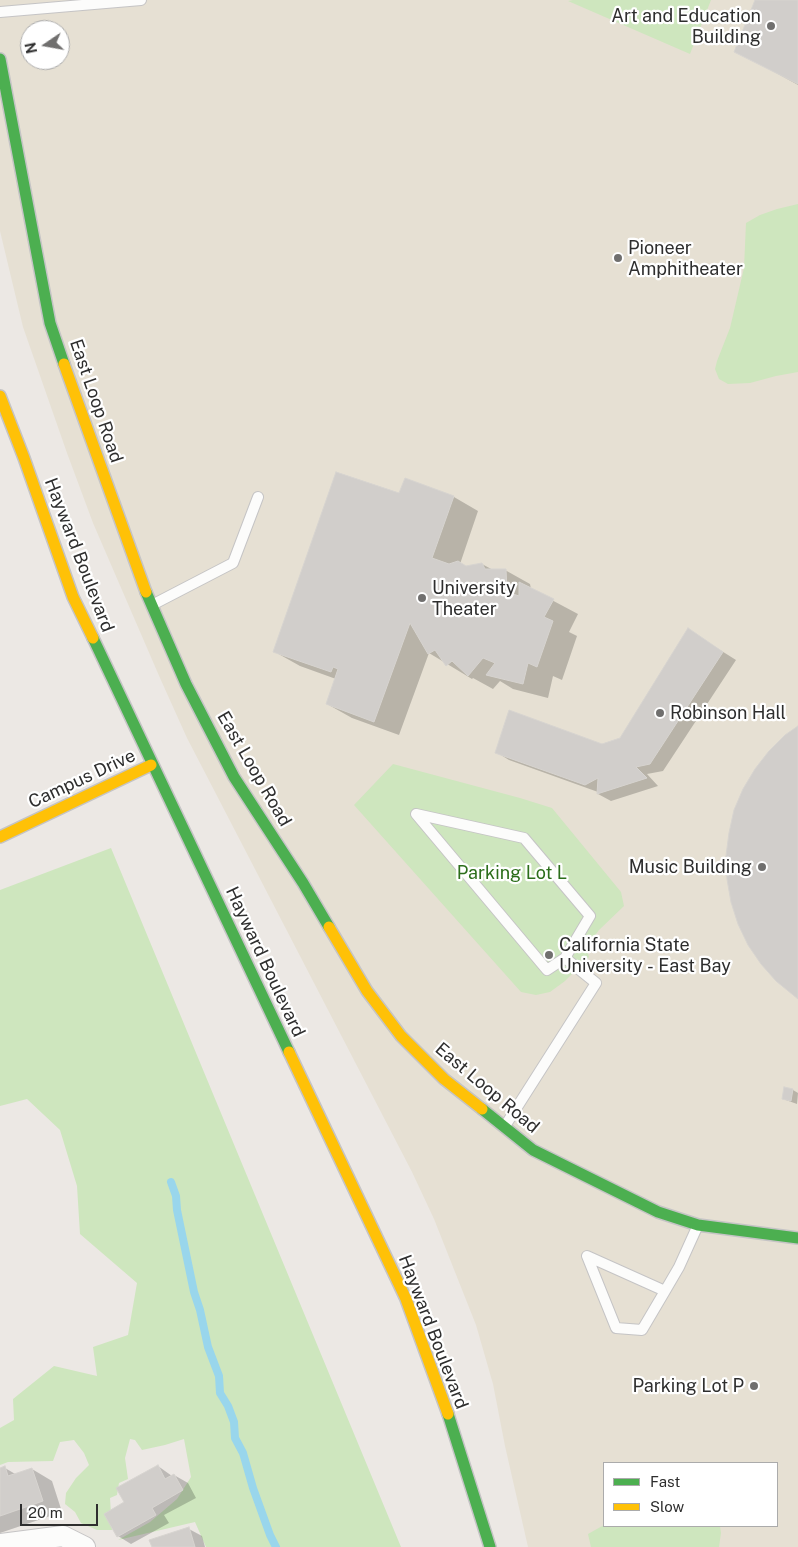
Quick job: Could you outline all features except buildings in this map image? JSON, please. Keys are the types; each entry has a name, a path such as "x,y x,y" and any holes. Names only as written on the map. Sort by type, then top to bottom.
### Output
{"street":[{"name":"East Loop Road","path":"0,59 50,323 91,442 151,605 186,684 234,777 303,883 367,991 401,1036 444,1079 533,1150 658,1212 698,1225 798,1238"},
{"name":"Hayward Boulevard","path":"0,396 24,458 72,597 406,1299 444,1403 490,1547"},
{"name":"Campus Drive","path":"0,837 151,765"},
{"path":"0,1544 63,1536 85,1547"}],"lane":[{"path":"0,12 141,0"},
{"path":"151,605 233,564 258,497"},
{"path":"416,814 524,838 590,916 566,958 547,970 416,814"},
{"path":"504,1127 596,983 566,958"},
{"path":"665,1291 586,1256 616,1328 642,1330 665,1291 679,1267 698,1225"}],"shaded area":[{"name":"California State University - East Bay","path":"0,0 798,0 798,1547 528,1547 493,1384 476,1325 434,1219 412,1172 187,738 93,523 23,327 0,231"}],"green space":[{"path":"711,0 690,54 568,1"},
{"path":"798,204 798,372 750,383 728,384 719,379 715,369 730,328 744,268 746,223 760,215"},
{"name":"Parking Lot L","path":"393,764 552,808 621,892 624,906 599,930 587,949 589,957 565,981 550,992 536,995 521,992 354,805"},
{"path":"111,848 401,1547 206,1547 195,1522 118,1540 150,1522 177,1499 191,1477 184,1439 142,1450 135,1440 130,1439 125,1458 128,1479 119,1483 117,1495 110,1498 112,1530 97,1530 81,1523 75,1512 65,1504 66,1493 76,1478 89,1465 84,1453 74,1440 60,1442 53,1461 8,1462 0,1465 0,1428 14,1420 13,1399 54,1366 97,1376 93,1347 128,1335 137,1283 80,1234 77,1186 60,1130 27,1099 0,1106 0,890"},
{"path":"603,1526 720,1527 721,1533 719,1547 591,1547 588,1534"}],"waterway":[{"path":"171,1182 176,1196 177,1210 194,1292 208,1347 219,1376 220,1393 228,1406 234,1422 235,1438 243,1453 253,1488 276,1547"}],"traffic: fast":[{"path":"0,59 50,323 64,364"},
{"path":"146,592 186,684 234,777 303,883 329,927"},
{"path":"93,638 289,1052"},
{"path":"482,1109 533,1150 658,1212 698,1225 798,1238"},
{"path":"448,1414 490,1547"}],"traffic: slow":[{"path":"64,364 146,592"},
{"path":"0,396 73,597 93,638"},
{"path":"0,837 151,765"},
{"path":"329,927 367,991 401,1036 444,1079 482,1109"},
{"path":"289,1052 406,1299 448,1414"}],"place":[{"name":"Art and Education Building","path":"771,26"},
{"name":"Pioneer Amphitheater","path":"618,258"},
{"name":"University Theater","path":"422,598"},
{"name":"Robinson Hall","path":"660,713"},
{"name":"Music Building","path":"762,867"},
{"name":"California State University - East Bay","path":"549,955"},
{"name":"Parking Lot P","path":"754,1386"}]}
